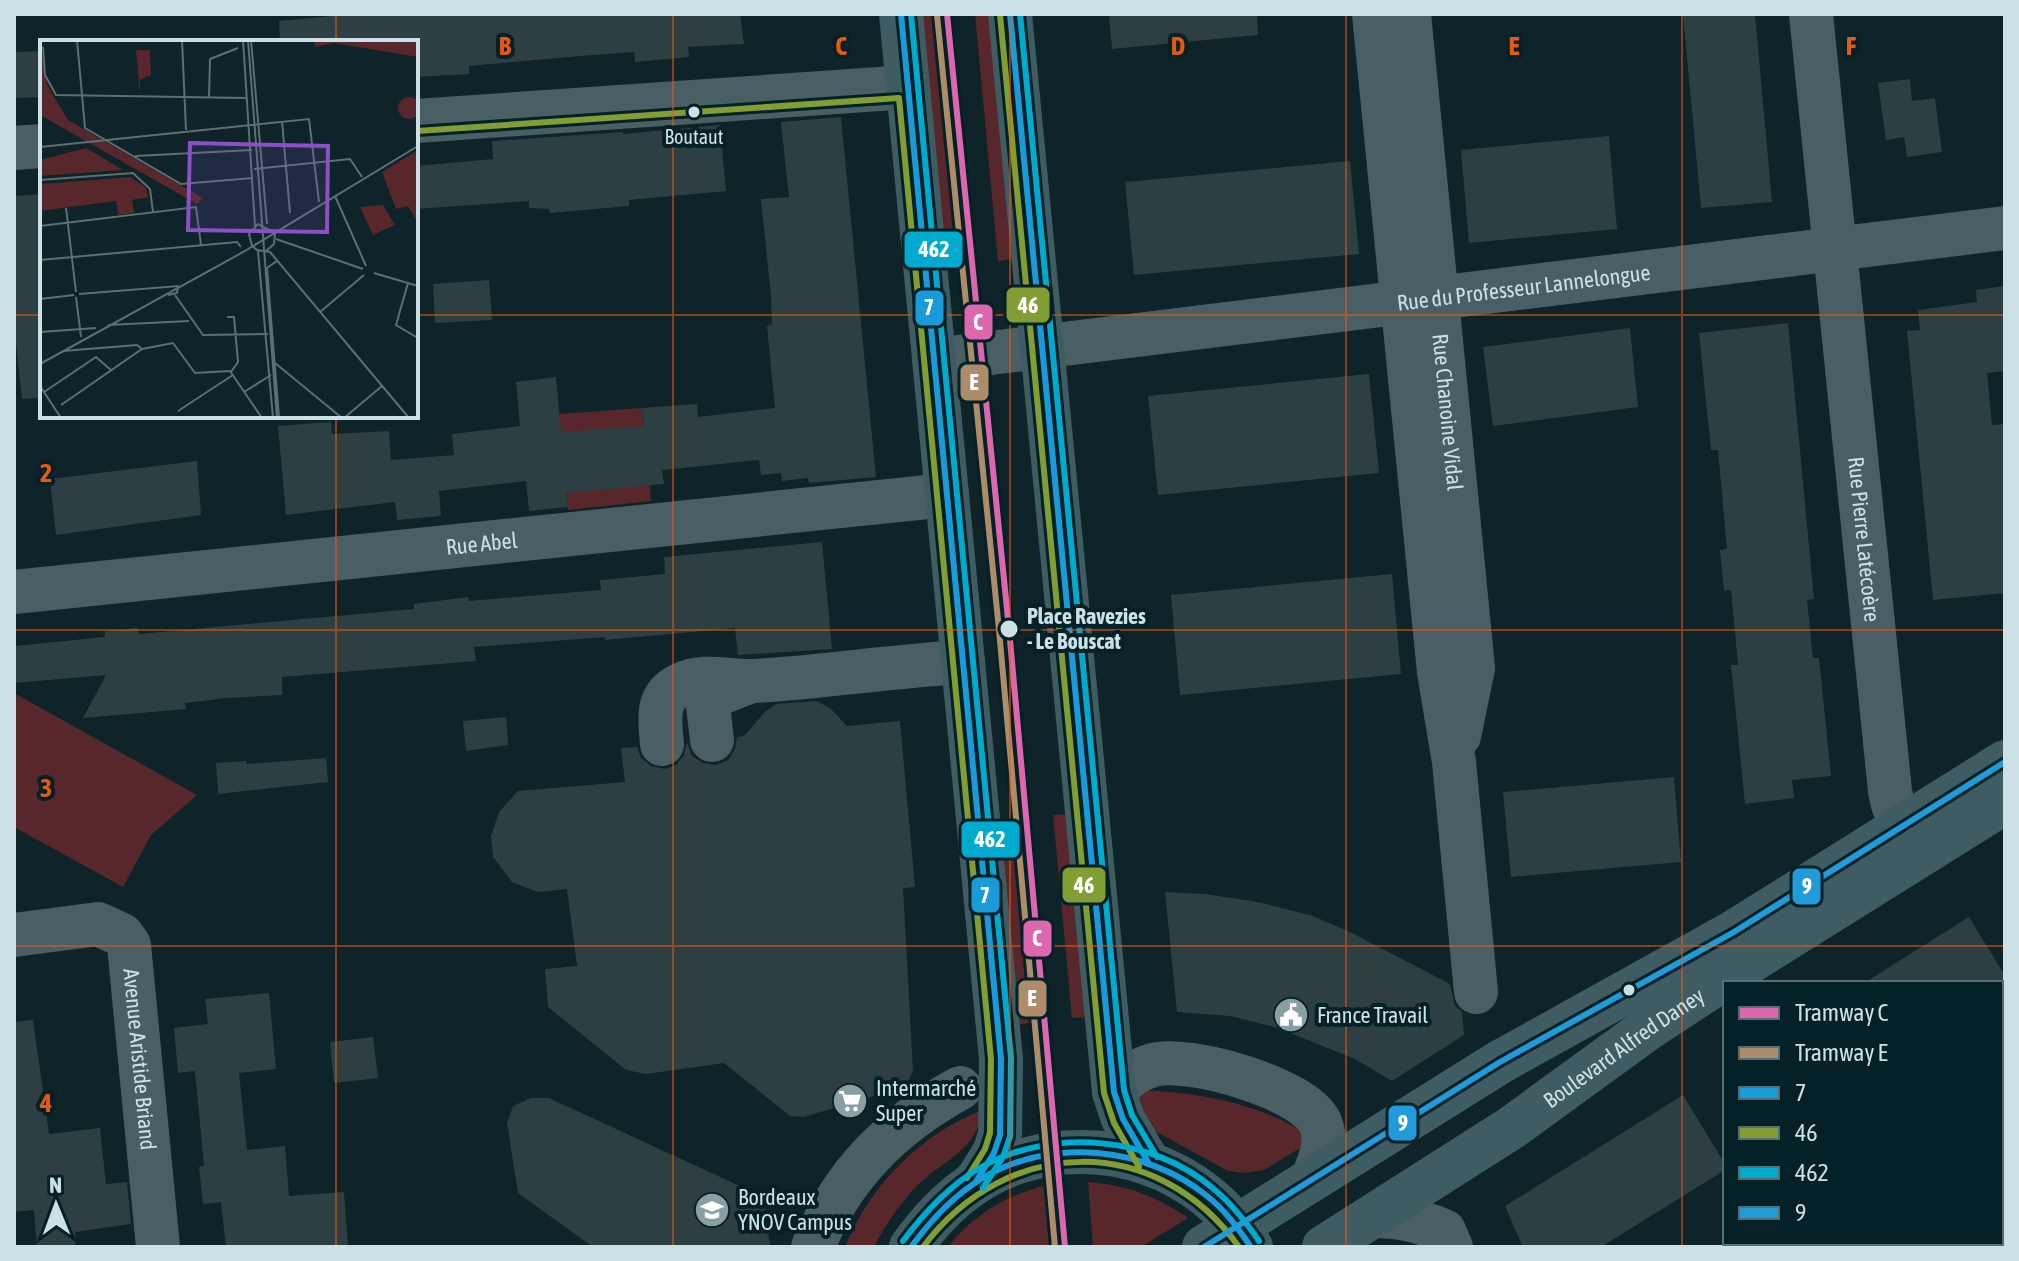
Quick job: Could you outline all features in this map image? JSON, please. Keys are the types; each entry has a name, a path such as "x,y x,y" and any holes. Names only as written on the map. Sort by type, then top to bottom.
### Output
{"main road":[{"path":"901,14 1001,1059 1000,1135 994,1153 975,1183"},
{"path":"1010,14 1114,1092 1123,1119 1148,1162"},
{"name":"Boulevard Alfred Daney","path":"1231,1240 1313,1178 1500,1062 1734,932 2005,762"},
{"name":"Boulevard Alfred Daney","path":"1324,1247 1511,1128 1650,1027 1728,976 2005,802"},
{"path":"911,1247 949,1201 975,1183 1014,1163 1057,1153 1112,1153 1148,1162 1213,1199 1231,1240"}],"street":[{"name":"Rue Chanoine Vidal","path":"1374,14 1473,668 1454,762 1476,992"},
{"name":"Rue Chanoine Vidal","path":"1409,14 1419,301"},
{"name":"Rue Pierre Latécoère","path":"1811,14 1890,791 1893,805 1905,825"},
{"path":"418,121 908,87"},
{"path":"14,148 40,146"},
{"name":"Rue du Professeur Lannelongue","path":"934,360 2005,228"},
{"name":"Rue Abel","path":"14,592 947,495"},
{"path":"662,744 660,707 666,696 680,685 706,678 751,681 963,662"},
{"path":"712,740 708,706 713,696 751,681"},
{"name":"Avenue Aristide Briand","path":"14,935 98,924 122,935 129,945 158,1247"},
{"path":"1114,1092 1132,1073 1157,1063 1204,1067 1281,1091 1315,1113 1322,1126 1323,1149 1313,1178"},
{"path":"813,1247 838,1198 890,1134 925,1107 960,1088"},
{"path":"1374,1216 1400,1216 1423,1222 1444,1231 1451,1247"}],"shaded area":[{"path":"920,14 937,14 960,263 943,265"},
{"path":"975,14 991,14 1015,259 998,261"},
{"path":"642,408 651,501 568,510 559,414"},
{"path":"14,693 197,795 151,835 123,887 14,827"},
{"path":"1069,814 1089,1017 1072,1018 1053,815"},
{"path":"1016,818 1034,1023 1018,1024 998,820"},
{"path":"1140,1090 1226,1101 1267,1114 1307,1134 1302,1147 1264,1170 1244,1173 1228,1171 1153,1130 1138,1101"},
{"path":"982,1110 979,1124 967,1144 911,1192 874,1247 845,1247 868,1203 900,1165 938,1133"},
{"path":"1088,1182 1141,1193 1188,1218 1141,1247 1093,1247"},
{"path":"1047,1185 1053,1247 948,1247 968,1225 992,1207"}],"building":[{"path":"353,14 740,14 744,44 688,47 689,57 635,62 634,52 469,66 469,74 418,77 418,40 280,40 279,21"},
{"path":"1109,14 1257,14 1258,35 1112,49"},
{"path":"1683,14 1755,14 1772,202 1701,208"},
{"path":"40,51 40,97 14,98 14,52"},
{"path":"1910,79 1912,101 1935,98 1942,152 1907,157 1904,137 1886,140 1878,83"},
{"path":"841,117 876,477 809,483 808,478 782,481 781,473 761,475 759,460 662,470 664,484 566,493 568,507 529,511 526,481 439,491 441,516 397,520 395,502 286,515 278,426 331,422 332,434 389,431 391,460 454,455 452,434 520,426 516,382 556,377 561,432 644,426 642,408 697,404 698,417 775,408 767,326 772,325 771,297 761,199 789,197 781,122"},
{"path":"720,125 726,191 629,200 629,206 550,213 549,209 529,208 529,201 418,209 418,166 493,159 492,141"},
{"path":"1609,136 1617,229 1469,243 1461,150"},
{"path":"1350,161 1359,254 1134,275 1125,182"},
{"path":"40,194 40,398 22,399 14,326 14,196"},
{"path":"489,280 492,320 435,323 433,284"},
{"path":"2005,286 2005,371 1987,373 1992,425 2005,424 2005,593 1933,600 1907,331 1920,330 1918,310 1977,302 1976,290"},
{"path":"1788,323 1814,599 1807,600 1813,658 1819,658 1831,776 1792,780 1794,798 1745,804 1731,665 1738,665 1731,590 1724,591 1720,550 1727,549 1718,450 1711,450 1699,333"},
{"path":"1630,328 1638,407 1493,426 1483,347"},
{"path":"1369,374 1379,473 1158,495 1148,396"},
{"path":"197,461 201,515 56,535 50,479"},
{"path":"822,542 832,649 738,655 735,628 605,640 605,637 474,647 476,661 282,677 282,695 227,698 185,703 186,709 83,718 106,675 14,683 14,646 105,637 105,631 138,628 139,634 414,609 414,604 468,597 469,601 601,590 600,580 665,574 664,557"},
{"path":"1392,574 1401,674 1180,695 1171,595"},
{"path":"816,701 830,708 847,726 900,721 915,887 903,888 913,1070 909,1080 900,1088 804,1117 790,1116 724,1063 646,1074 626,1070 548,1007 545,969 577,966 567,889 538,892 512,882 493,857 491,836 499,812 518,791 625,782 621,748 637,747 641,758 651,766 665,769 676,765 684,755 687,742 692,756 703,763 716,765 728,760 735,749 737,737 744,736 776,704"},
{"path":"506,717 508,745 466,751 463,721"},
{"path":"326,758 328,782 218,794 216,763"},
{"path":"1674,777 1681,862 1511,877 1503,792"},
{"path":"1165,892 1258,902 1313,916 1352,933 1450,984 1455,1006 1462,1012 1464,1035 1392,1081 1355,1059 1278,1028 1230,1016 1177,1012"},
{"path":"1969,917 2005,976 2005,983 1867,981"},
{"path":"269,993 276,1069 239,1073 247,1150 285,1146 289,1196 344,1192 348,1247 226,1247 221,1202 203,1204 199,1167 204,1166 195,1071 178,1073 174,1028 208,1024 205,999"},
{"path":"33,1020 49,1134 100,1128 106,1184 127,1182 131,1224 75,1232 76,1247 37,1247 34,1210 14,1212 14,1022"},
{"path":"373,1037 378,1078 334,1083 330,1042"},
{"path":"1683,1095 1723,1161 1723,1171 1601,1247 1523,1247 1505,1206"},
{"name":"Bordeaux YNOV Campus","path":"531,1098 549,1098 757,1194 765,1206 770,1247 593,1247 518,1193 507,1123 513,1106"}],"tram line":[{"name":"C","path":"947,14 1009,629 1065,1247"},
{"name":"E","path":"937,15 999,630 1055,1247"}],"transit line":[{"name":"7","path":"901,14 1001,1059 1000,1135 994,1153 975,1183"},
{"name":"462","path":"911,14 1011,1058 1010,1137 1003,1157 983,1188"},
{"name":"7","path":"1010,14 1114,1092 1123,1119 1148,1162"},
{"name":"462","path":"1020,14 1124,1090 1132,1115 1157,1157"},
{"name":"46","path":"1000,15 1104,1093 1114,1123 1139,1167"},
{"name":"46","path":"418,131 899,98 991,1059 990,1133 985,1149 967,1178"},
{"name":"9","path":"1204,1247 1500,1062 1734,932 2005,762"},
{"name":"462","path":"903,1241 937,1201 978,1169 1036,1147 1068,1143 1100,1143 1131,1148 1162,1158 1190,1172 1228,1202 1259,1241"},
{"name":"7","path":"911,1247 943,1209 981,1179 1036,1157 1066,1153 1097,1153 1127,1158 1156,1166 1183,1179 1220,1207 1251,1247"},
{"name":"46","path":"923,1247 957,1210 996,1184 1038,1167 1082,1162 1125,1167 1167,1183 1205,1209 1239,1247"}],"place":[{"name":"Boutaut","path":"694,112"},
{"name":"Place Ravezies - Le Bouscat","path":"1009,629"},
{"name":"France Travail","path":"1291,1015"},
{"name":"Intermarché Super","path":"850,1101"},
{"name":"Bordeaux YNOV Campus","path":"712,1210"}]}
